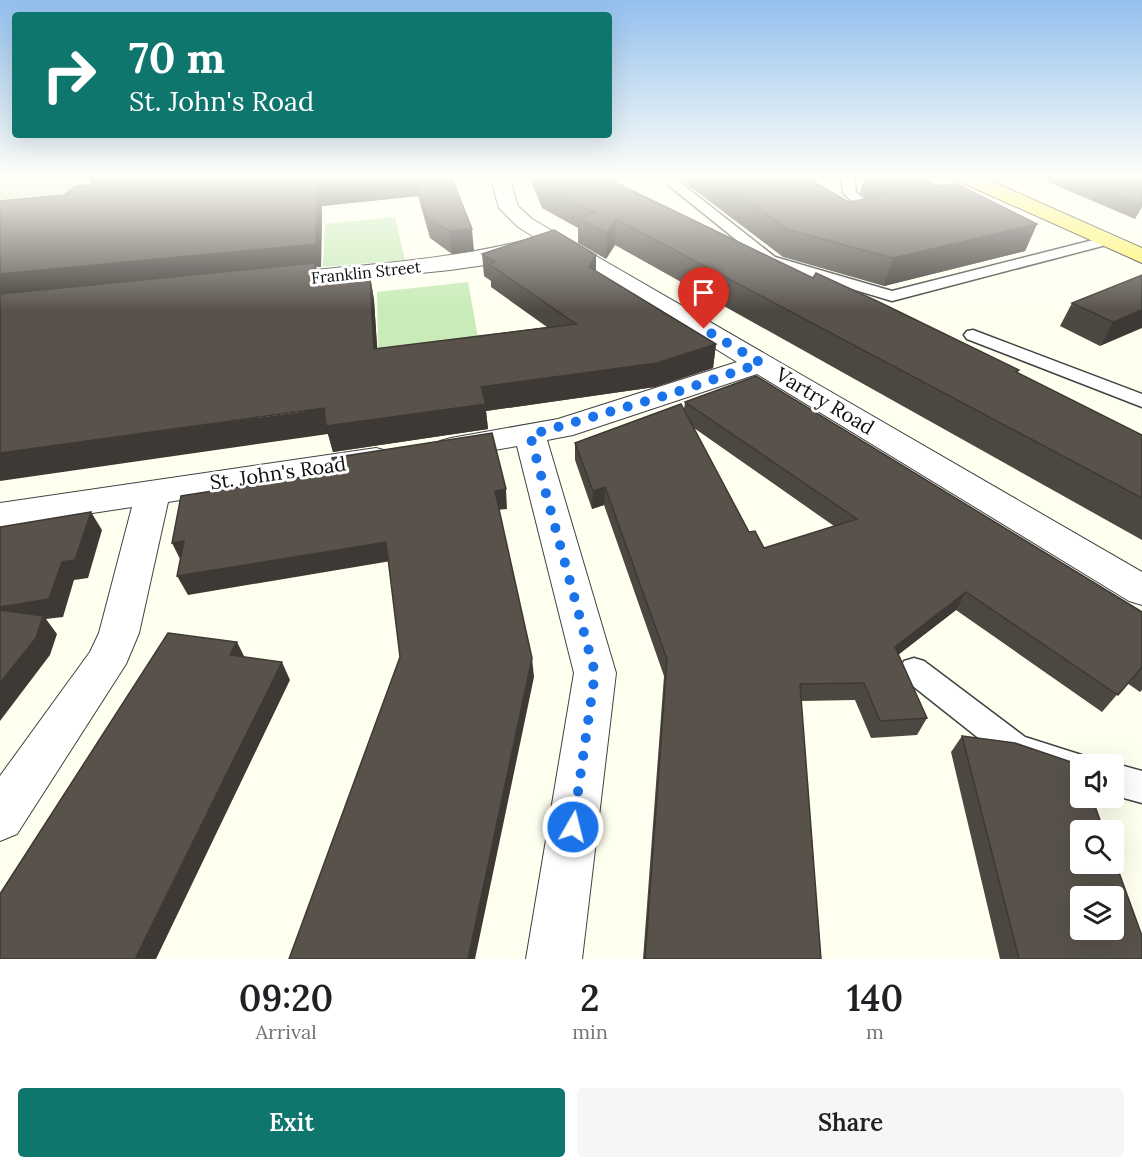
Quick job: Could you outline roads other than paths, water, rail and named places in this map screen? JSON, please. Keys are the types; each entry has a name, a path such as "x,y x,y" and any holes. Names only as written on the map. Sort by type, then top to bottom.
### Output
{"main road":[{"path":"1061,221 1142,256"}],"street":[{"name":"Vartry Road","path":"523,221 1142,590"},
{"name":"Franklin Street","path":"255,283 492,257 550,239"},
{"name":"St. John's Road","path":"0,515 530,435 649,401 761,363"},
{"path":"530,435 595,673 554,959"},
{"path":"0,817 105,664 119,633 153,492"}],"lane":[{"path":"720,221 770,260 892,296 1105,241"},
{"path":"973,335 1142,401"},
{"path":"914,670 1016,749 1070,765"},
{"path":"1124,781 1142,787"}]}
